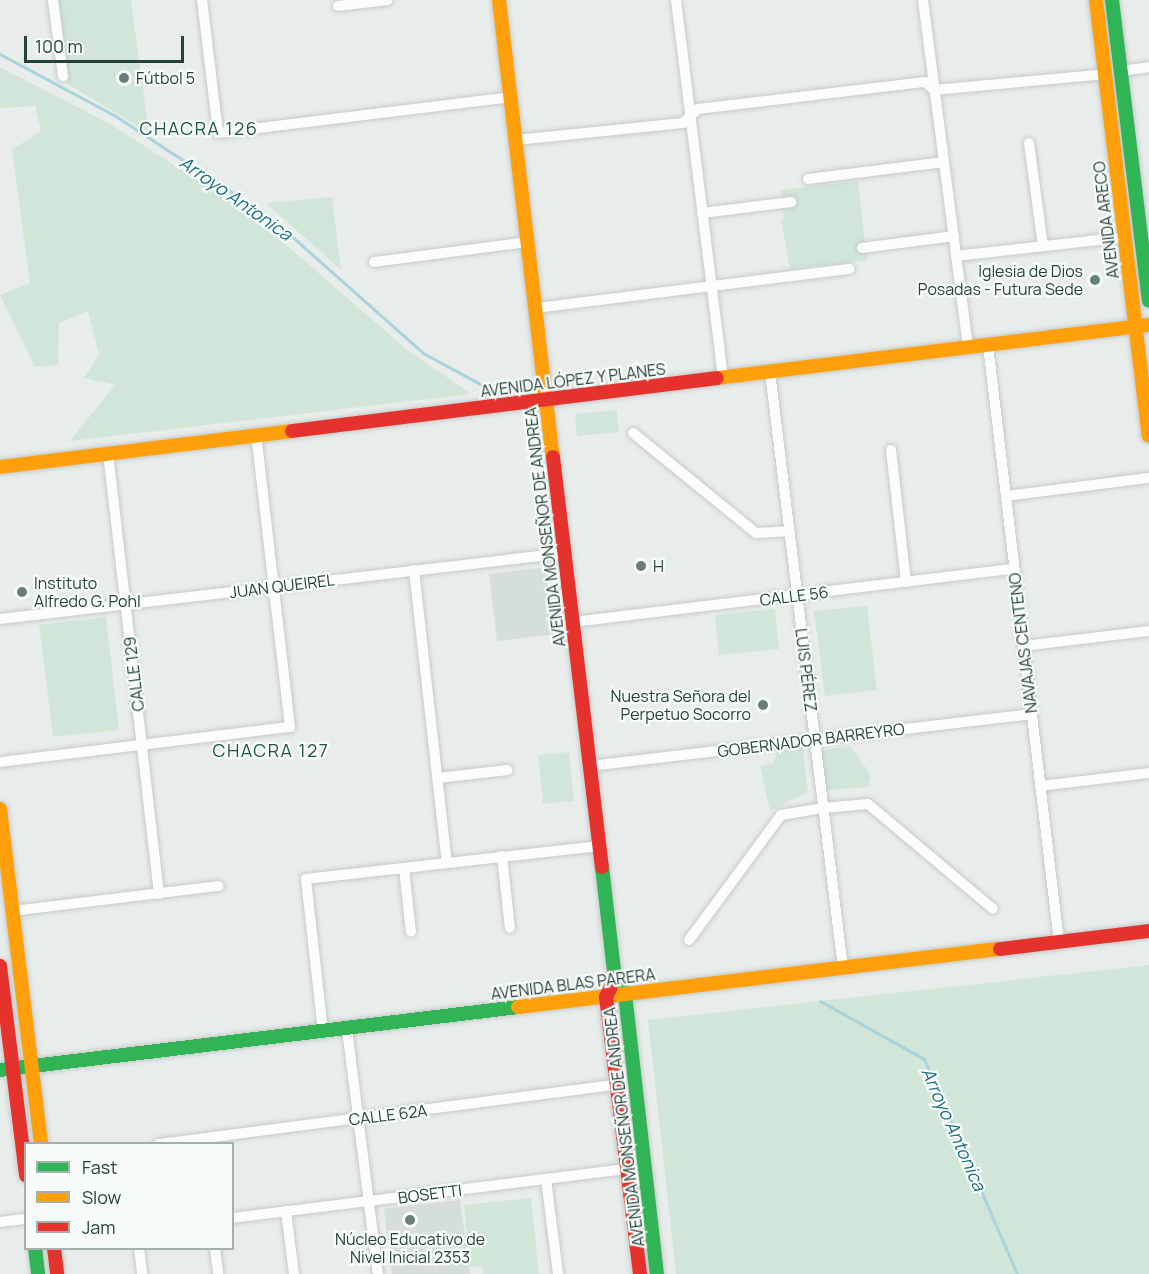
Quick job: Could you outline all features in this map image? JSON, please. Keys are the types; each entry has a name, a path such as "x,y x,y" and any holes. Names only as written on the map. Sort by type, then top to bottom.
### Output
{"main road":[{"name":"AVENIDA MONSEÑOR DE ANDREA","path":"499,0 615,979 625,994 657,1274"},
{"name":"AVENIDA ARECO","path":"1096,0 1125,237 1142,326 1149,436"},
{"name":"AVENIDA ARECO","path":"1112,0 1145,236 1149,301"},
{"name":"AVENIDA LÓPEZ Y PLANES","path":"0,467 1142,326"},
{"path":"0,808 41,1142"},
{"name":"AVENIDA BLAS PARERA","path":"6,1069 1149,931"},
{"path":"0,966 6,1069 24,1164"},
{"name":"AVENIDA MONSEÑOR DE ANDREA","path":"615,979 606,997 640,1274"},
{"path":"35,1250 38,1274"},
{"path":"54,1250 57,1274"}],"street":[{"path":"53,0 63,76"},
{"path":"202,0 218,133 511,98"},
{"path":"338,6 388,0"},
{"path":"676,0 723,378"},
{"path":"923,0 968,348"},
{"path":"1121,71 1149,67"},
{"path":"516,140 683,123 698,109 925,82 934,90 1105,74"},
{"path":"1029,142 1043,246"},
{"path":"808,180 944,162"},
{"path":"702,213 791,202"},
{"path":"862,248 954,236"},
{"path":"956,256 1125,237"},
{"path":"374,262 528,242"},
{"path":"536,308 850,269"},
{"name":"NAVAJAS CENTENO","path":"988,345 1059,942"},
{"name":"LUIS PÉREZ","path":"770,372 843,968"},
{"path":"633,433 756,533 789,531"},
{"path":"0,762 290,727 256,435"},
{"path":"891,450 906,582"},
{"name":"CALLE 129","path":"108,453 159,894"},
{"path":"1006,496 1149,478"},
{"name":"JUAN QUEIREL","path":"0,619 565,553"},
{"name":"CALLE 56","path":"573,622 1014,569"},
{"path":"414,570 447,862"},
{"path":"1023,646 1149,631"},
{"name":"GOBERNADOR BARREYRO","path":"590,766 1032,714"},
{"path":"438,778 508,771"},
{"path":"1040,786 1149,773"},
{"path":"689,940 782,815 823,808 868,804 993,909"},
{"path":"323,1031 306,879 599,846"},
{"path":"502,856 510,928"},
{"path":"404,868 411,932"},
{"path":"12,910 218,886"},
{"path":"347,1029 378,1274"},
{"name":"CALLE 62A","path":"167,1142 616,1085"},
{"name":"BOSETTI","path":"234,1218 627,1169"},
{"path":"546,1179 558,1274"},
{"path":"286,1211 294,1274"},
{"path":"0,1222 24,1219"},
{"path":"139,1250 142,1274"},
{"path":"215,1250 218,1274"}],"shaded area":[{"path":"546,567 553,634 497,641 489,574"},
{"path":"460,1200 470,1274 392,1274 384,1209"}],"green space":[{"path":"58,0 131,0 149,133 68,84"},
{"path":"0,67 110,124 227,199 283,242 406,349 471,394 70,441 115,385 84,378 99,355 88,311 59,323 58,365 35,367 0,295 30,283 12,150 41,131 35,106 0,108"},
{"path":"858,181 867,260 790,269 781,221 784,220 781,190"},
{"path":"332,197 341,270 266,203"},
{"path":"617,410 619,432 577,436 575,414"},
{"path":"867,606 877,690 825,696 814,611"},
{"path":"775,609 779,649 719,655 715,615"},
{"path":"106,617 119,730 53,737 39,625"},
{"path":"850,746 871,775 868,787 827,790 820,755 824,750"},
{"path":"803,748 808,792 770,811 760,766 773,763 778,751"},
{"path":"569,752 574,801 543,804 538,755"},
{"path":"1149,965 1149,1274 676,1274 648,1020"},
{"path":"621,1016 653,1274 647,1274 616,1017"},
{"path":"531,1198 539,1274 483,1274 482,1266 470,1267 464,1205"}],"waterway":[{"name":"Arroyo Antonica","path":"0,54 114,115 270,217 423,353 484,386"},
{"name":"Arroyo Antonica","path":"820,1001 924,1059 1017,1274"}],"traffic: fast":[{"path":"1112,0 1149,301"},
{"path":"602,867 615,979 625,994 657,1274"},
{"path":"0,1070 518,1007"},
{"path":"35,1250 38,1274"}],"traffic: slow":[{"path":"499,0 553,457"},
{"path":"1096,0 1149,436"},
{"path":"717,378 1149,325"},
{"path":"0,467 292,431"},
{"path":"0,809 41,1142"},
{"path":"518,1007 1000,949"}],"traffic: jam":[{"path":"292,431 717,378"},
{"path":"553,457 602,867"},
{"path":"1000,949 1149,931"},
{"path":"0,966 24,1159"},
{"path":"611,987 606,997 640,1274"},
{"path":"54,1250 57,1274"}],"place":[{"name":"Fútbol 5","path":"124,78"},
{"name":"Iglesia de Dios Posadas - Futura Sede","path":"1095,280"},
{"name":"H","path":"641,566"},
{"name":"Instituto Alfredo G. Pohl","path":"22,592"},
{"name":"Nuestra Señora del Perpetuo Socorro","path":"763,705"},
{"name":"Núcleo Educativo de Nivel Inicial 2353","path":"410,1220"}],"district":[{"name":"CHACRA 126","path":"199,128"},
{"name":"CHACRA 127","path":"271,750"}]}
